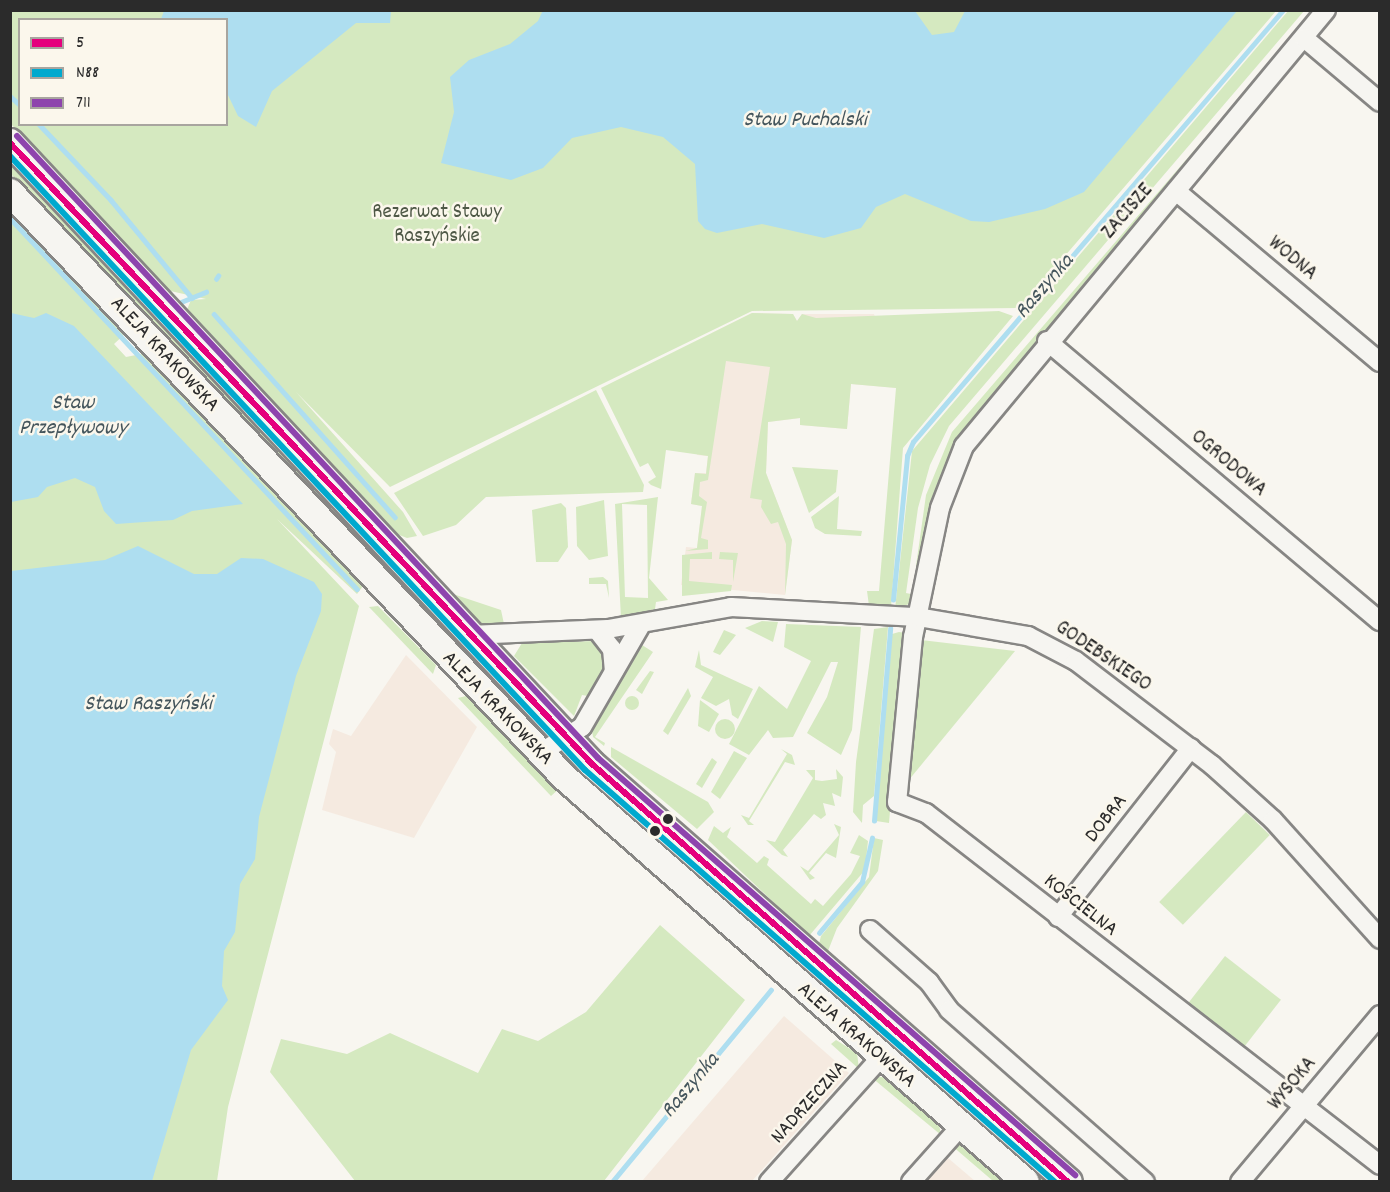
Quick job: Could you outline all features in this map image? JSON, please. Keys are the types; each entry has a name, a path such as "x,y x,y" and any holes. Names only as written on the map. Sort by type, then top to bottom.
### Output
{"main road":[{"name":"ALEJA KRAKOWSKA","path":"10,142 567,738 657,826 1069,1182"},
{"name":"ALEJA KRAKOWSKA","path":"10,192 540,753 659,866 1026,1182"}],"street":[{"name":"ZACISZE","path":"918,617 940,508 958,458 982,419 1326,10"},
{"path":"1304,38 1380,102"},
{"name":"WODNA","path":"1176,191 1380,362"},
{"name":"OGRODOWA","path":"1047,341 1380,621"},
{"name":"GODEBSKIEGO","path":"469,635 597,630 641,625 731,608 918,617 1037,640 1076,661 1191,748 1273,820 1380,939"},
{"name":"KOŚCIELNA","path":"918,617 897,802 926,813 1380,1165"},
{"path":"540,753 582,727 641,625"},
{"path":"597,630 612,649 614,671"},
{"name":"DOBRA","path":"1058,917 1191,748"},
{"path":"870,930 929,981 949,1010 1145,1182"},
{"name":"WYSOKA","path":"1240,1182 1380,1015"},
{"name":"NADRZECZNA","path":"772,1181 881,1057"},
{"path":"911,1182 961,1126"}],"shaded area":[{"path":"752,313 793,314 797,321 802,314 874,314 897,388 851,384 847,429 800,425 800,418 768,422 766,473 792,540 785,595 681,585 686,547 697,548 702,506 691,504 695,473 706,473 708,456 697,455 712,333"},
{"path":"406,655 477,727 414,838 322,810 336,752 329,744 333,729 351,736"},
{"path":"784,1016 849,1073 752,1181 642,1181"},
{"path":"948,1158 975,1181 927,1181"}],"green space":[{"name":"Rezerwat Stawy Raszyńskie","path":"10,11 1276,11 1020,308 752,311 390,487 296,392 403,512 417,536 407,538 389,531 186,312 191,300 206,299 166,290 11,124"},
{"path":"1288,11 1304,11 949,426 930,465 918,508 906,593 911,594 916,578 912,603 895,609 912,451"},
{"path":"1203,140 966,428 938,486 920,572 916,566 926,495 952,432"},
{"path":"11,160 532,719 533,724 355,543 11,174"},
{"name":"Staw Raszyński","path":"10,209 126,333 114,344 126,357 146,353 363,586 357,594 277,519 359,606 228,1107 217,1181 11,1181"},
{"path":"999,311 1013,316 903,448 891,608 869,606 867,591 879,591 896,388 851,384 847,429 800,425 800,418 768,422 766,473 792,540 785,595 786,544 778,522 771,524 761,507 762,500 750,498 770,367 726,361 708,480 700,482 699,496 707,502 701,538 708,540 708,549 685,551 697,548 702,506 691,504 695,473 706,474 708,456 666,450 661,489 651,485 648,482 656,477 648,463 640,467 601,388 752,313 793,314 797,321 802,314 816,318"},
{"path":"596,390 644,485 643,492 486,497 456,525 423,536 394,493"},
{"path":"792,467 838,470 836,492 809,513"},
{"path":"839,496 837,529 862,531 861,536 825,534 815,528 811,517"},
{"path":"658,497 649,578 668,600 656,602 655,609 621,618 615,504","holes":["622,504 647,505 648,598 625,597"]},
{"path":"604,500 608,556 589,560 577,546 576,507"},
{"path":"561,503 566,508 568,547 558,562 536,562 532,510"},
{"path":"712,552 712,559 690,559 689,581 732,585 731,591 682,596 682,555"},
{"path":"720,552 738,553 733,582 733,560 719,559"},
{"path":"603,577 608,581 609,598 606,584 589,584 589,578"},
{"path":"453,594 501,610 504,624 482,625"},
{"path":"378,606 436,665 433,674 369,607"},
{"path":"762,621 778,622 773,642 745,628"},
{"path":"786,624 861,627 852,730 841,755 807,733 827,697 838,662 831,662 793,737 773,738 768,730 749,755 729,744 759,686 787,709 811,661 784,647"},
{"path":"888,627 874,796 863,805 862,823 853,812 856,762 874,629"},
{"path":"724,630 736,635 720,655 713,652"},
{"path":"905,633 889,823 876,821 892,634"},
{"path":"921,640 1015,651 908,781"},
{"path":"595,641 605,651 606,666 588,696 582,695 574,716 514,656 522,643"},
{"path":"642,645 653,652 595,737 605,743 604,746 593,737 592,731"},
{"path":"699,650 701,665 753,689 738,719 732,715 729,699 716,706 701,698 713,677 695,667"},
{"path":"650,671 654,672 642,694 636,690"},
{"path":"688,688 691,696 668,735 663,731"},
{"path":"466,696 561,787 551,796 458,698"},
{"path":"629,696 635,696 639,703 635,710 629,710 625,706 625,700"},
{"path":"700,700 719,714 709,732 698,726"},
{"path":"725,719 732,722 735,729 732,736 725,739 718,736 715,729 718,722"},
{"path":"611,747 708,802 714,812 697,829 611,757"},
{"path":"781,749 792,755 795,765 785,762 749,821 754,825 748,825 741,815 749,818 787,754"},
{"path":"734,751 747,758 720,799 711,792"},
{"path":"712,758 717,762 702,788 696,784"},
{"path":"836,769 843,777 841,797 832,793 835,806 823,803 826,815 821,819 814,814 783,850 788,857 782,855 766,840 775,842 813,778 806,770 815,770 815,780 822,781 837,779"},
{"path":"590,778 656,840 1053,1181 1039,1181 898,1061 583,784"},
{"path":"1246,812 1270,835 1183,925 1159,902"},
{"path":"834,824 841,827 836,858 826,853 809,873 815,878 810,880 800,866 808,871 839,835"},
{"path":"714,826 723,833 731,827 727,837 757,863 764,856 769,859 767,865 811,904 815,899 823,906 851,874 860,856 850,853 859,835 868,841 865,870 809,936 708,840"},
{"path":"874,838 883,840 878,871 837,928 828,951 819,944 821,936 869,877"},
{"path":"660,925 745,1000 604,1181 355,1181 270,1072 281,1039 347,1054 390,1033 478,1073 502,1029 538,1041 586,1012"},
{"path":"1225,956 1281,1000 1241,1051 1185,1007"},
{"path":"836,1040 857,1053 859,1069 831,1044"},
{"path":"871,1077 887,1077 939,1124 941,1135"},
{"path":"965,1141 1009,1181 993,1181 951,1145"}],"water":[{"path":"164,10 391,11 390,23 356,23 272,91 256,127 238,116 228,95 228,18 161,18"},
{"name":"Staw Puchalski","path":"543,10 915,11 932,35 954,32 965,11 1237,11 1084,192 1045,209 989,222 971,221 905,194 876,207 861,228 824,238 762,224 717,233 705,229 698,221 695,164 663,137 621,127 572,138 543,168 511,180 441,163 454,112 450,77 469,60 510,44 538,21"},
{"name":"Staw Przepływowy","path":"11,313 34,318 46,313 74,326 243,504 192,511 173,520 116,524 104,511 95,487 75,478 47,487 38,497 11,502"},
{"name":"Staw Raszyński","path":"138,546 194,574 217,574 241,558 263,559 314,582 322,594 321,611 296,676 259,817 255,859 240,884 235,932 224,951 222,986 228,1000 191,1050 152,1181 11,1181 11,571 105,560"}],"waterway":[{"name":"Raszynka","path":"893,600 907,456 913,442 1283,10"},
{"path":"10,96 18,103"},
{"path":"41,126 111,200 192,298"},
{"path":"10,218 357,589"},
{"path":"181,302 206,292"},
{"path":"214,314 395,517"},
{"name":"Raszynka","path":"874,821 890,629"},
{"name":"Raszynka","path":"819,933 862,882 872,838"},
{"name":"Raszynka","path":"612,1182 771,990"}],"transit line":[{"name":"711","path":"17,136 598,758 1075,1175"},
{"name":"5","path":"10,143 592,764 1068,1182"},
{"name":"N88","path":"10,156 585,770 1055,1182"}]}
